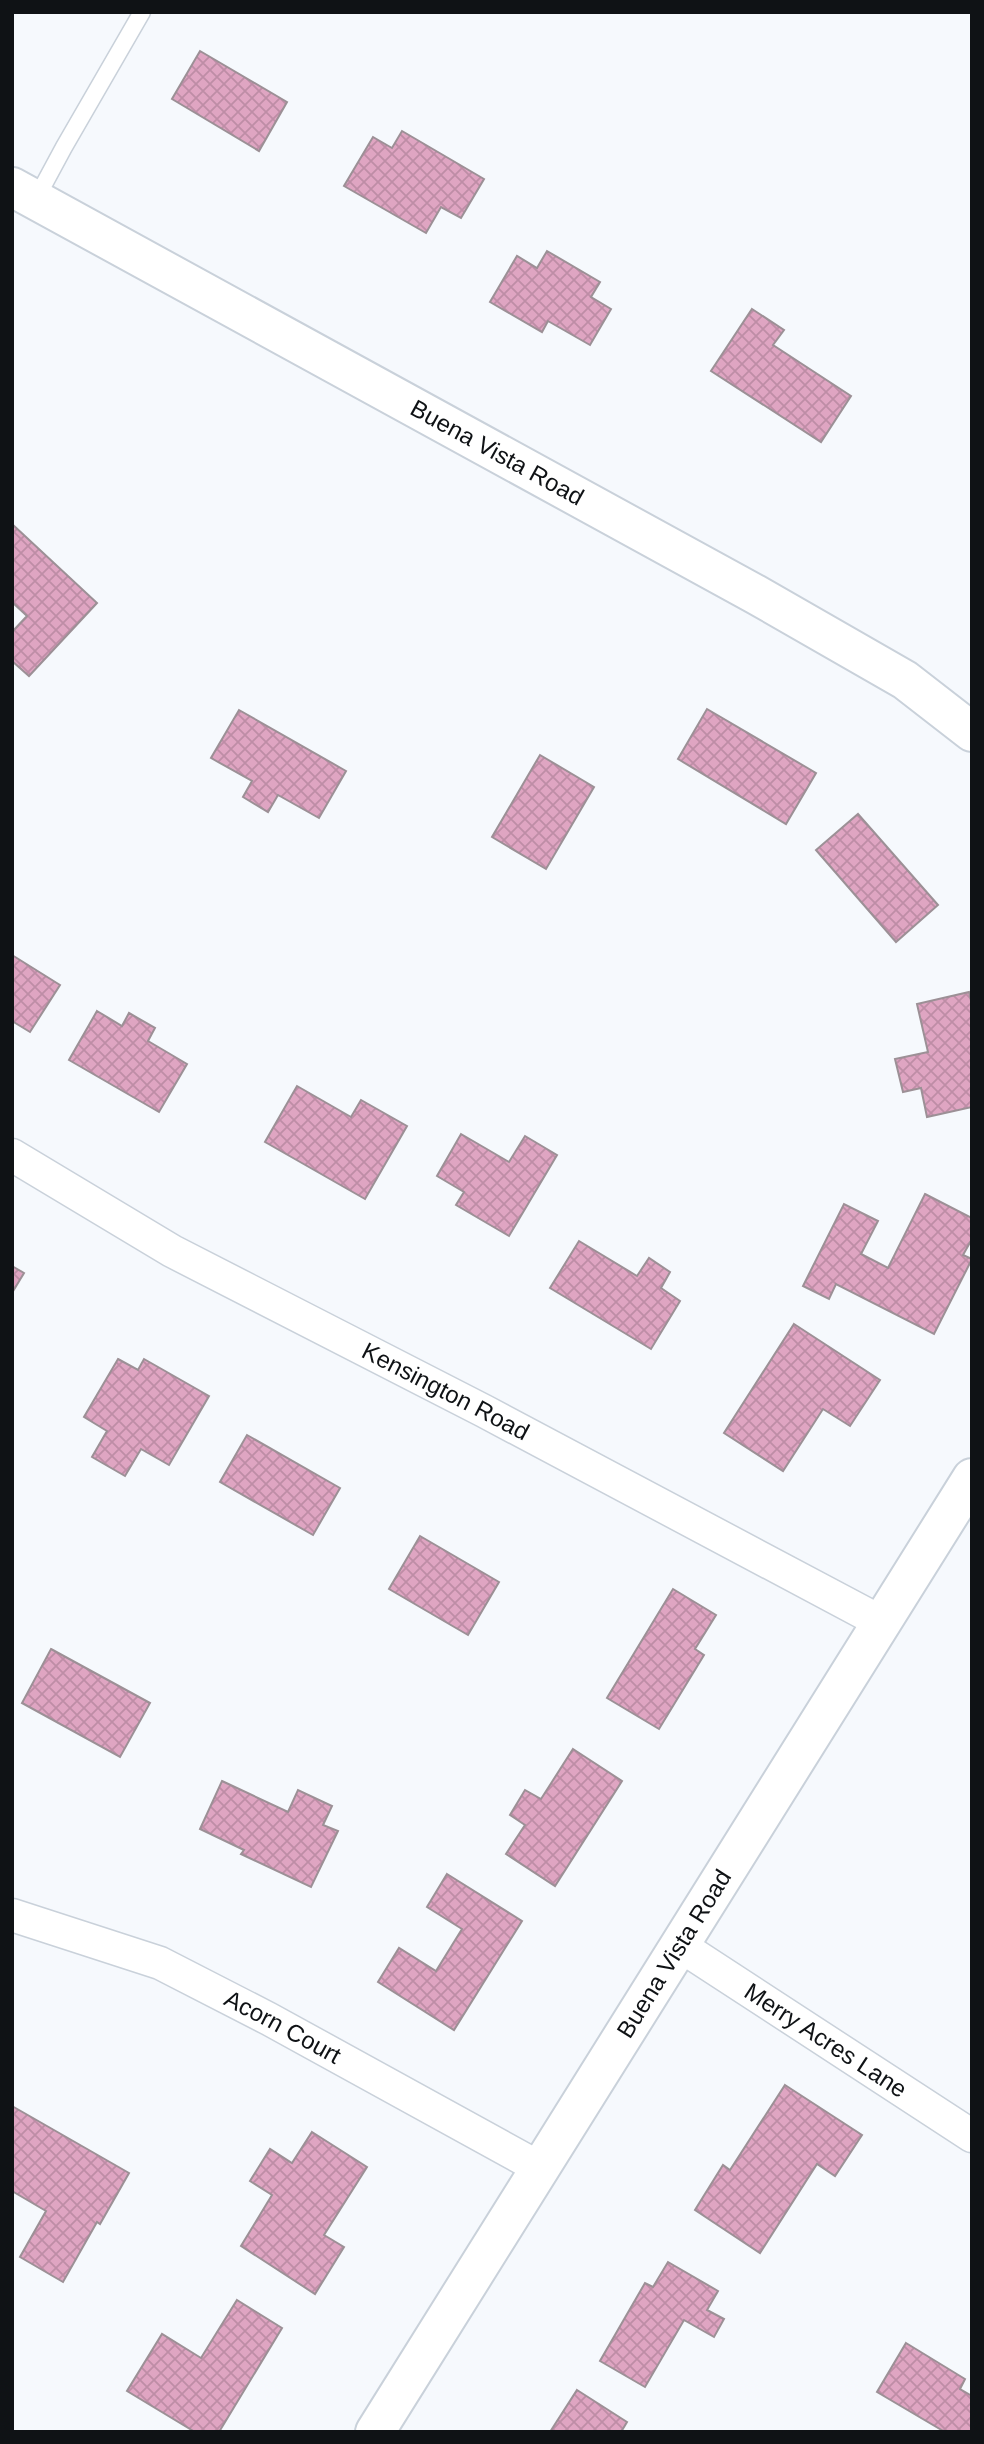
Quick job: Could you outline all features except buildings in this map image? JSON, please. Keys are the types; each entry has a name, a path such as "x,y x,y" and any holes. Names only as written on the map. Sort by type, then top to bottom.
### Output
{"street":[{"name":"Buena Vista Road","path":"24,193 742,587 905,680 972,732"},
{"name":"Kensington Road","path":"12,1155 172,1251 484,1411 881,1622"},
{"name":"Buena Vista Road","path":"375,2432 972,1478"},
{"name":"Acorn Court","path":"12,1915 160,1963 269,2019 540,2168"},
{"name":"Merry Acres Lane","path":"679,1945 972,2136"}],"lane":[{"path":"24,193 64,146 142,12"}]}
